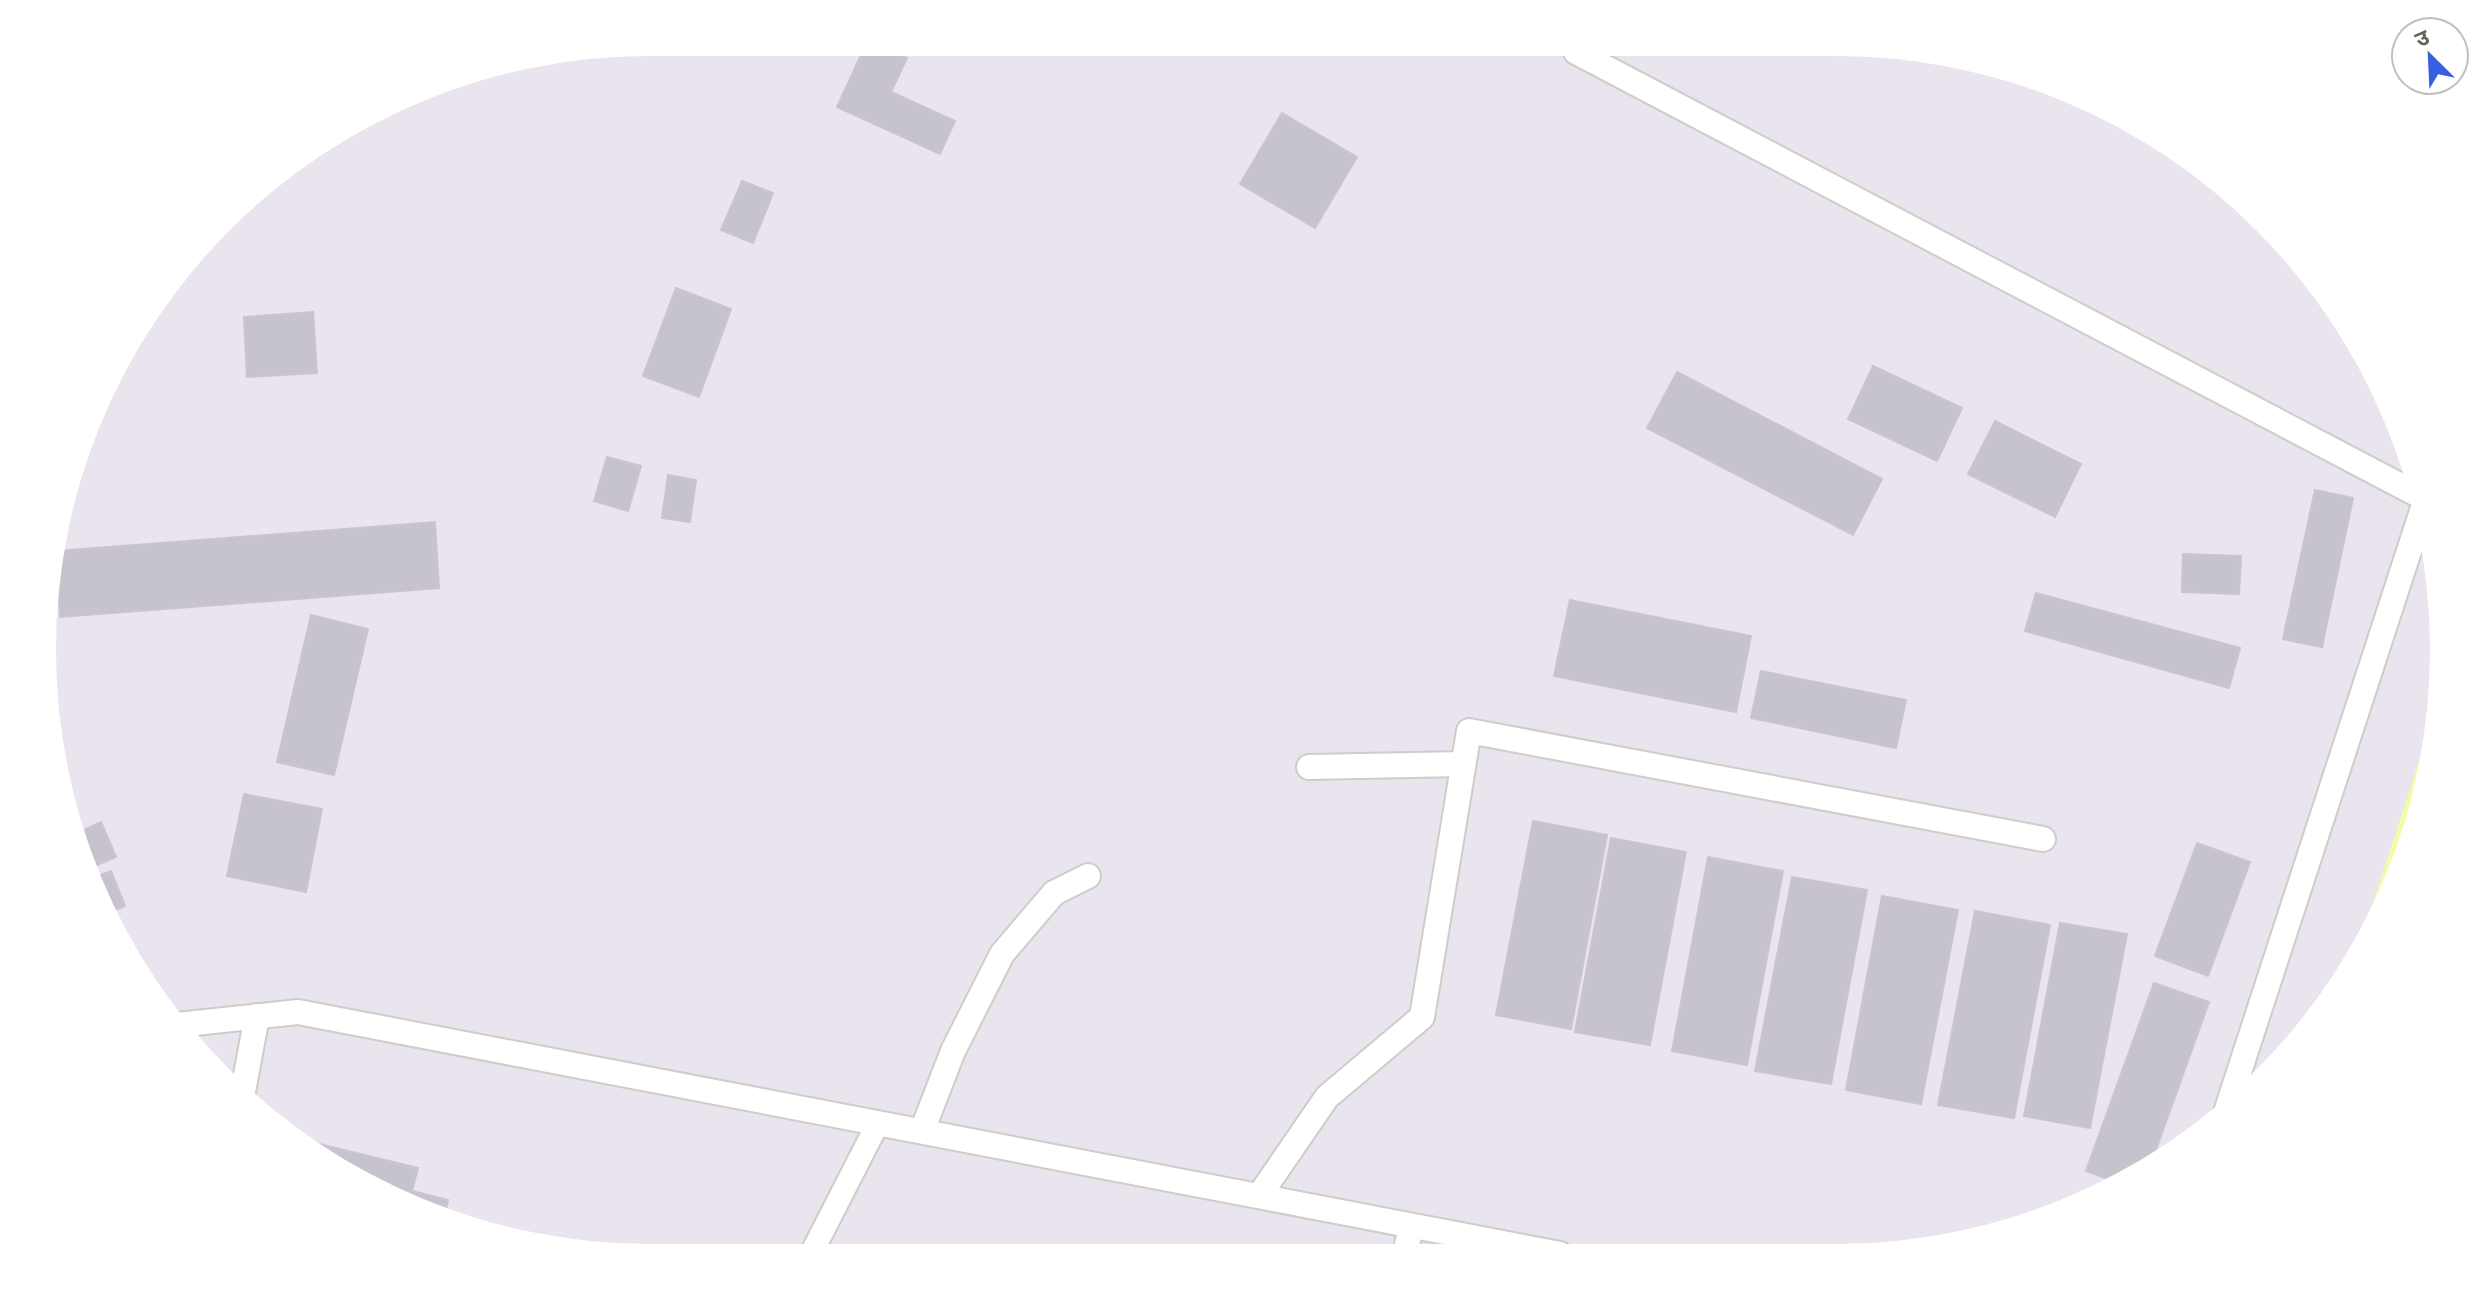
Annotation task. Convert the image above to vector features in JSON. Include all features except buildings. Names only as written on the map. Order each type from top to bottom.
[{"type":"street","points":[[1584,56],[2408,490]]},
{"type":"street","points":[[2232,1093],[2417,526]]},
{"type":"street","points":[[1259,1196],[1327,1097],[1422,1017],[1469,731],[2043,839]]},
{"type":"street","points":[[1309,767],[1463,764]]},
{"type":"street","points":[[922,1131],[953,1051],[1002,954],[1054,893],[1088,876]]},
{"type":"street","points":[[188,1024],[298,1012],[1507,1244]]},
{"type":"street","points":[[244,1084],[257,1016]]},
{"type":"street","points":[[1407,1244],[1411,1226]]},
{"type":"lane","points":[[816,1244],[878,1123]]},
{"type":"shaded area","points":[[2421,756],[2398,841],[2371,908]]}]
